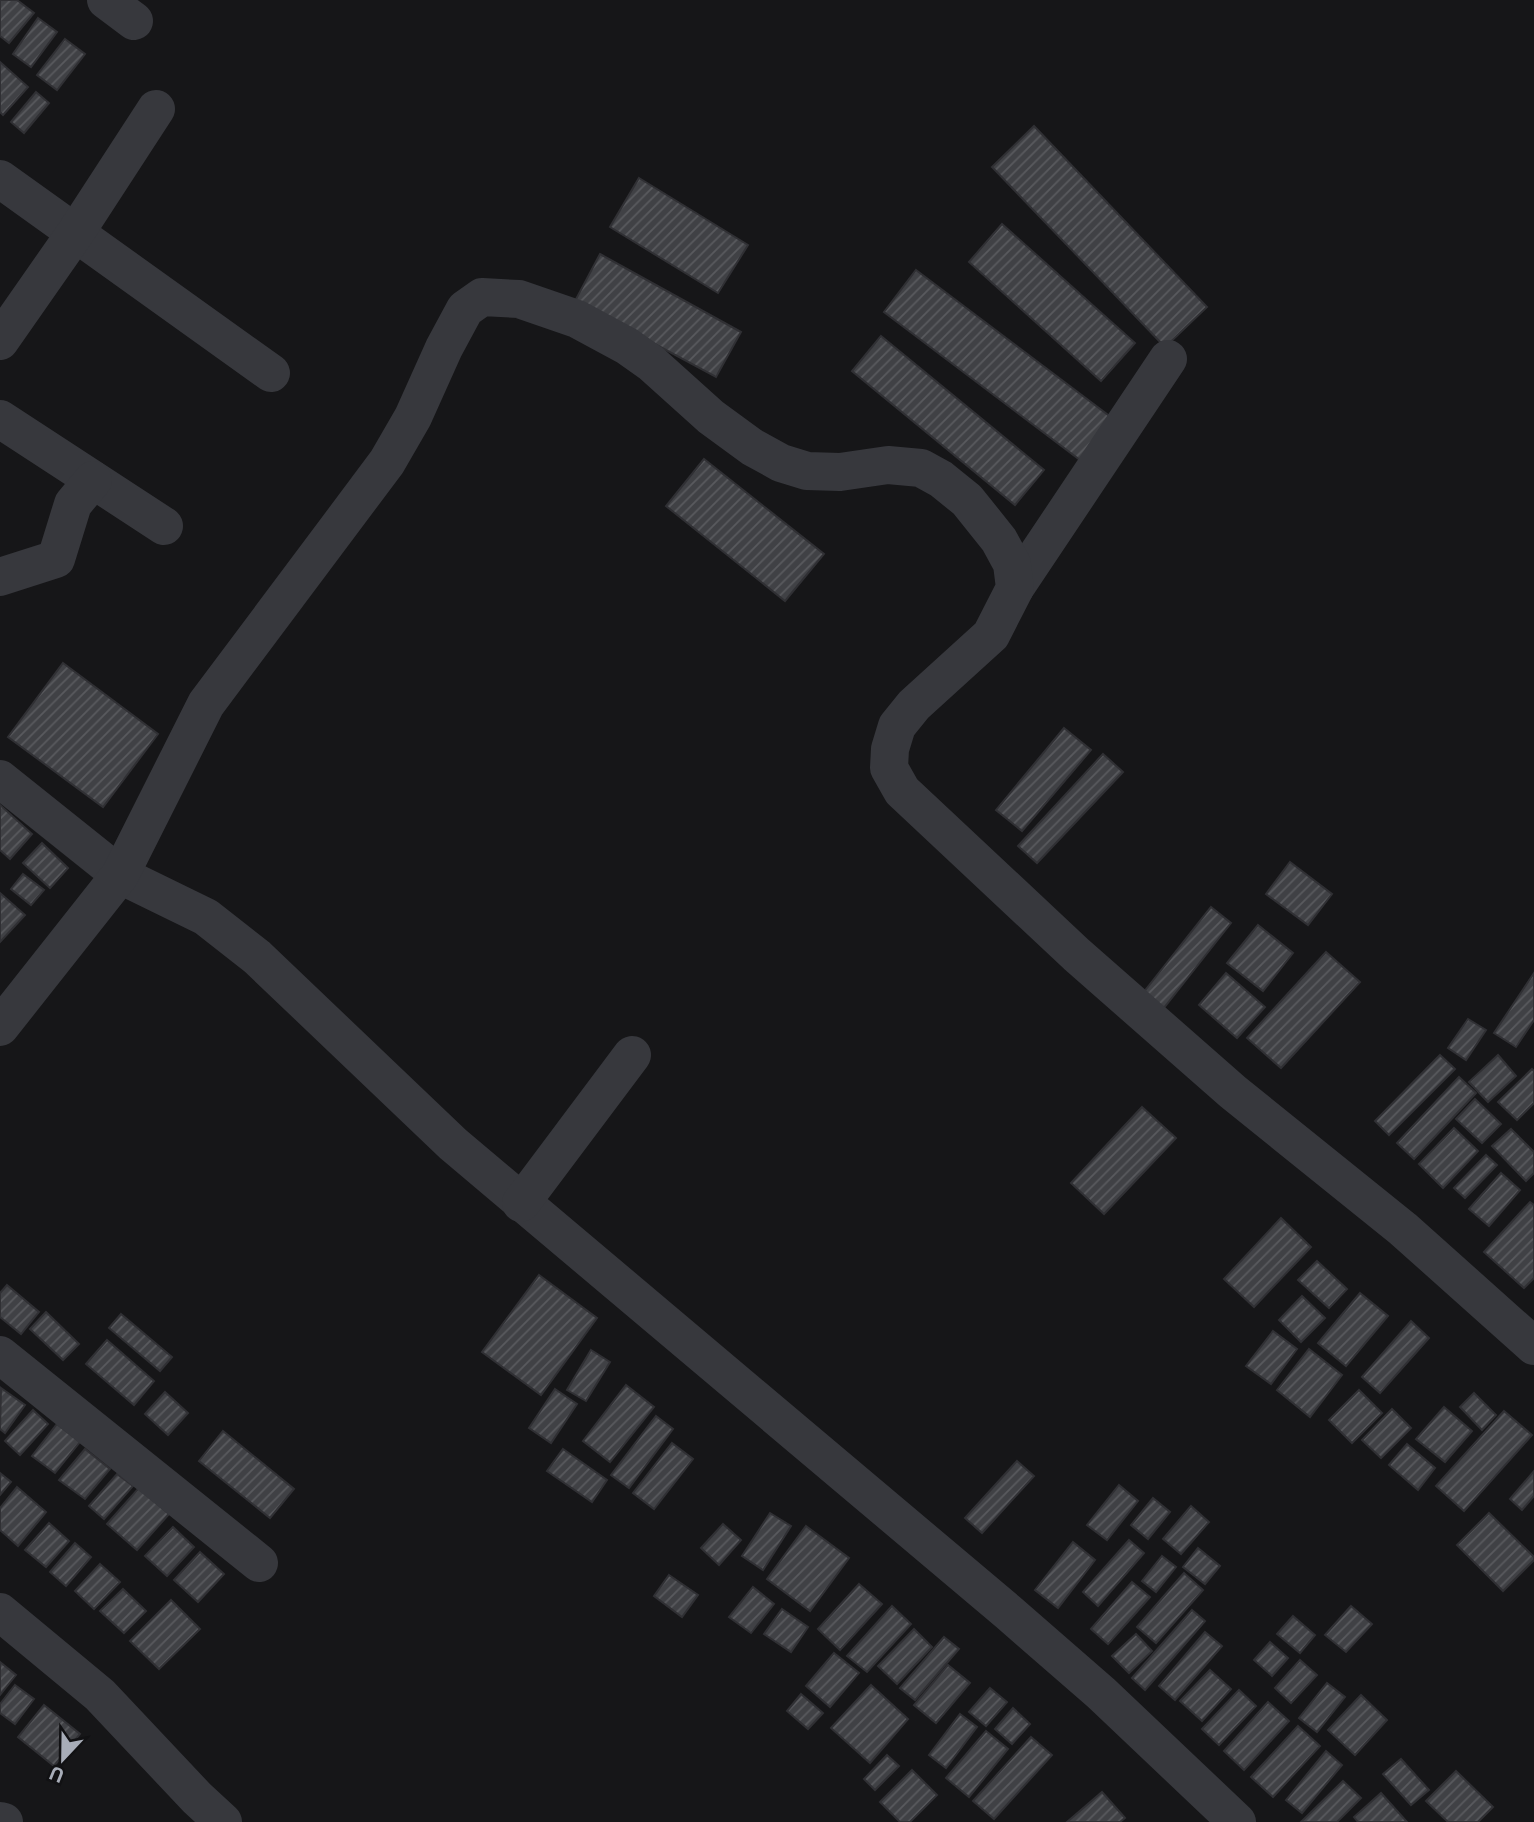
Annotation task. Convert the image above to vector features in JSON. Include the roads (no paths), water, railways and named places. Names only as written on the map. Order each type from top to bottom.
[{"type":"street","points":[[0,341],[76,232],[156,109]]},
{"type":"street","points":[[0,179],[271,373]]},
{"type":"street","points":[[0,1027],[120,875],[206,704],[387,462],[413,417],[465,309],[482,297],[519,299],[577,319],[627,346],[651,363],[711,417],[752,447],[781,463],[807,471],[840,472],[888,465],[921,468],[941,479],[967,500],[999,540],[1013,564],[1015,588]]},
{"type":"street","points":[[1168,359],[1015,588],[991,635],[914,705],[897,726],[890,749],[889,768],[902,791],[1077,955],[1202,1065],[1404,1229],[1534,1346]]},
{"type":"street","points":[[0,419],[164,526]]},
{"type":"street","points":[[0,577],[56,559],[73,504],[93,480]]},
{"type":"street","points":[[0,779],[120,875],[206,917],[257,957],[414,1108],[521,1203],[1008,1612],[1101,1693],[1237,1822]]},
{"type":"street","points":[[521,1203],[632,1055]]},
{"type":"street","points":[[0,1355],[259,1563]]},
{"type":"street","points":[[0,1612],[100,1695],[223,1822]]}]
